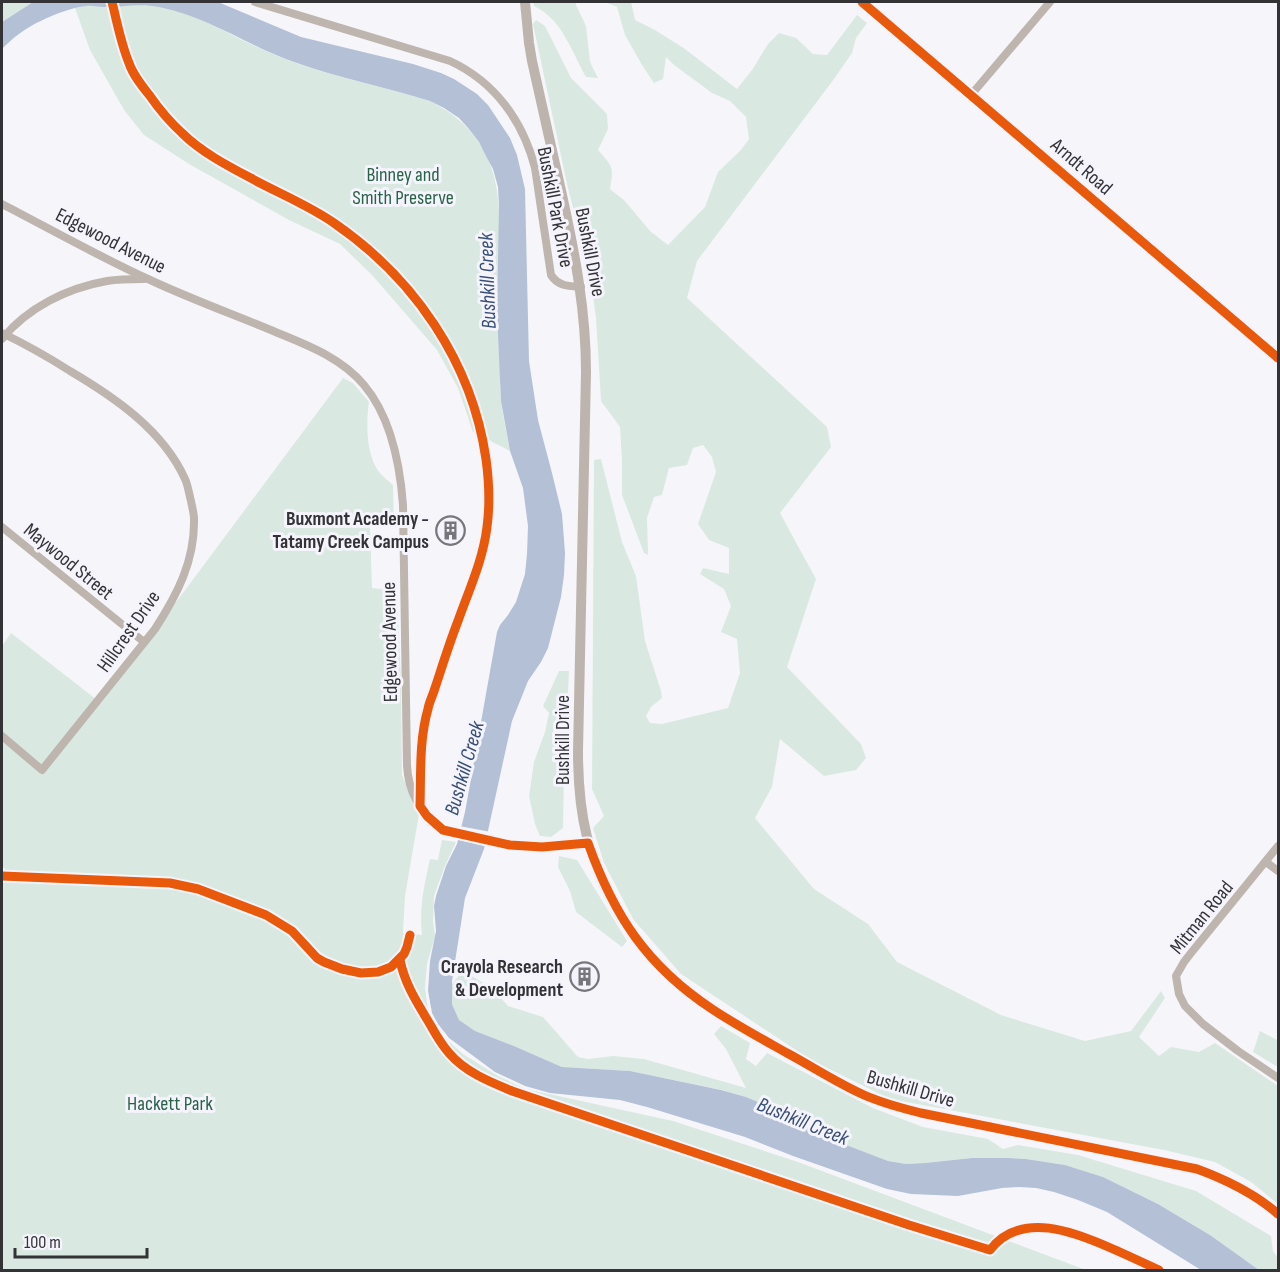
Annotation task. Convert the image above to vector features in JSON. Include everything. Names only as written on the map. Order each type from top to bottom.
[{"type":"main road","name":"Bushkill Drive","points":[[525,2],[532,61],[581,288],[586,337],[578,768],[580,802],[588,843],[600,877],[617,910],[637,940],[665,972],[713,1010],[851,1089],[876,1100],[921,1113],[1197,1169],[1249,1192],[1278,1214]]},
{"type":"street","name":"Bushkill Park Drive","points":[[255,2],[436,56],[460,66],[493,90],[513,115],[532,155],[551,275],[561,284],[581,288]]},
{"type":"street","name":"Arndt Road","points":[[862,2],[1278,358]]},
{"type":"street","points":[[971,95],[1050,2]]},
{"type":"street","name":"Edgewood Avenue","points":[[2,204],[148,279],[296,341],[333,358],[352,372],[378,405],[388,429],[401,478],[410,788],[427,816],[443,830],[510,845],[531,847],[588,843]]},
{"type":"street","points":[[3,336],[39,306],[70,292],[108,281],[148,279]]},
{"type":"street","name":"Hillcrest Drive","points":[[2,736],[42,770],[144,642],[168,608],[186,571],[193,542],[194,517],[186,480],[170,453],[150,430],[125,408],[89,382],[50,359],[3,336]]},
{"type":"street","name":"Maywood Street","points":[[2,527],[144,642]]},
{"type":"street","name":"Mitman Road","points":[[1278,846],[1184,962],[1176,976],[1179,994],[1185,1006],[1203,1024],[1278,1078]]},
{"type":"street","points":[[1266,862],[1278,871]]},
{"type":"green space","points":[[2,2],[33,2],[2,22]]},
{"type":"green space","points":[[533,2],[576,2],[586,26],[590,62],[598,78],[586,77],[559,28],[552,19],[534,6]]},
{"type":"green space","points":[[605,2],[631,2],[635,20],[685,49],[737,89],[768,44],[779,33],[796,38],[813,54],[827,55],[857,15],[867,23],[856,38],[852,53],[834,79],[697,261],[687,298],[827,427],[831,447],[780,513],[816,579],[787,667],[861,744],[866,758],[856,770],[824,776],[780,739],[772,787],[755,818],[814,889],[868,924],[897,962],[1001,1015],[1085,1041],[1131,1031],[1161,991],[1165,998],[1139,1037],[1159,1056],[1171,1047],[1199,1052],[1215,1043],[1278,1086],[1278,1204],[1251,1182],[1215,1162],[1164,1150],[890,1099],[811,1060],[681,974],[633,919],[604,863],[593,828],[604,816],[592,789],[594,460],[601,459],[622,542],[636,576],[645,641],[661,691],[662,698],[651,707],[646,716],[650,723],[662,724],[728,708],[740,673],[737,639],[721,632],[731,606],[724,589],[700,574],[703,568],[729,574],[729,548],[709,540],[698,524],[716,472],[712,457],[703,445],[693,448],[687,465],[669,468],[662,495],[654,497],[647,518],[648,555],[644,553],[622,495],[620,427],[601,401],[596,318],[590,275],[567,184],[533,24],[536,20],[545,26],[571,78],[607,114],[608,129],[598,150],[611,168],[610,189],[625,201],[650,231],[668,245],[705,207],[718,172],[749,139],[746,117],[730,101],[712,93],[666,57],[663,79],[654,83],[625,35],[617,7]]},
{"type":"green space","name":"Binney and Smith Preserve","points":[[88,5],[148,5],[180,11],[293,62],[430,101],[459,120],[479,143],[491,167],[498,194],[500,223],[497,322],[500,393],[510,451],[473,432],[458,388],[437,350],[372,275],[340,244],[289,220],[189,164],[144,135],[124,110],[90,50],[75,8]]},
{"type":"green space","name":"Hackett Park","points":[[343,378],[353,383],[369,402],[367,429],[369,448],[379,472],[393,485],[394,527],[370,527],[372,588],[397,591],[402,775],[419,814],[405,896],[403,933],[422,935],[422,906],[430,859],[438,860],[442,840],[456,842],[434,896],[435,936],[427,964],[425,988],[428,1010],[446,1039],[463,1054],[498,1076],[526,1089],[673,1121],[798,1162],[1086,1270],[2,1270],[2,873],[5,868],[2,867],[2,646],[11,633],[101,703]]},
{"type":"green space","points":[[559,671],[569,671],[563,828],[551,837],[540,836],[529,796],[534,762],[549,713],[543,706]]},
{"type":"green space","points":[[559,856],[577,860],[627,941],[622,947],[576,912],[570,891],[558,867]]},
{"type":"green space","points":[[461,973],[472,976],[493,989],[508,1006],[543,1017],[578,1057],[588,1059],[613,1056],[644,1059],[746,1088],[726,1049],[714,1034],[721,1026],[750,1043],[746,1059],[756,1066],[767,1053],[873,1108],[923,1127],[988,1139],[1003,1149],[1018,1145],[1078,1155],[1196,1191],[1271,1236],[1273,1251],[1278,1258],[1278,1270],[1259,1270],[1210,1235],[1158,1204],[1103,1177],[1065,1165],[1008,1158],[972,1158],[906,1164],[888,1161],[836,1141],[797,1117],[722,1090],[630,1071],[562,1067],[474,1031],[459,1020],[452,1004],[452,984]]},
{"type":"green space","points":[[1260,1031],[1278,1039],[1278,1067],[1253,1052]]},
{"type":"water","name":"Bushkill Creek","points":[[33,2],[218,2],[301,37],[413,64],[454,79],[477,94],[488,105],[510,138],[517,155],[525,189],[529,361],[538,420],[562,514],[564,575],[548,648],[528,681],[512,721],[484,849],[465,898],[452,981],[452,1004],[459,1020],[475,1031],[562,1067],[630,1071],[746,1097],[810,1123],[836,1141],[888,1161],[906,1164],[972,1158],[1008,1158],[1065,1165],[1103,1177],[1158,1204],[1210,1235],[1259,1270],[1201,1270],[1107,1212],[1054,1192],[1019,1187],[958,1196],[911,1194],[887,1189],[745,1137],[647,1107],[620,1100],[550,1093],[525,1086],[495,1072],[449,1038],[432,1013],[428,991],[430,961],[436,931],[434,906],[446,866],[457,844],[465,812],[497,632],[516,602],[525,574],[527,554],[528,526],[523,488],[510,451],[501,401],[497,315],[499,206],[498,187],[493,169],[479,142],[459,118],[430,101],[294,62],[177,11],[145,5],[78,7],[42,20],[2,49],[2,22]]},
{"type":"pier","points":[[459,826],[491,832],[488,847],[455,839]]},
{"type":"cycle path","points":[[112,2],[121,41],[135,76],[169,120],[190,141],[209,154],[334,223],[390,269],[435,325],[468,389],[479,423],[486,459],[489,493],[488,519],[479,563],[425,721],[421,757],[420,806],[427,816],[443,830],[510,845],[542,847],[588,843],[609,894],[622,916],[635,937],[669,975],[689,993],[730,1021],[864,1095],[921,1113],[1197,1169],[1240,1188],[1278,1214]]},
{"type":"cycle path","points":[[862,2],[1278,358]]},
{"type":"cycle path","points":[[2,876],[170,883],[198,889],[266,915],[292,931],[317,958],[342,969],[361,973],[378,972],[391,967],[404,954],[410,935]]},
{"type":"cycle path","points":[[400,960],[412,994],[449,1053],[470,1071],[512,1091],[909,1225],[990,1250],[1003,1238],[1017,1231],[1049,1228],[1082,1236],[1159,1270]]},
{"type":"place","name":"Buxmont Academy - Tatamy Creek Campus","points":[[450,530]]},
{"type":"place","name":"Crayola Research & Development","points":[[584,977]]}]
